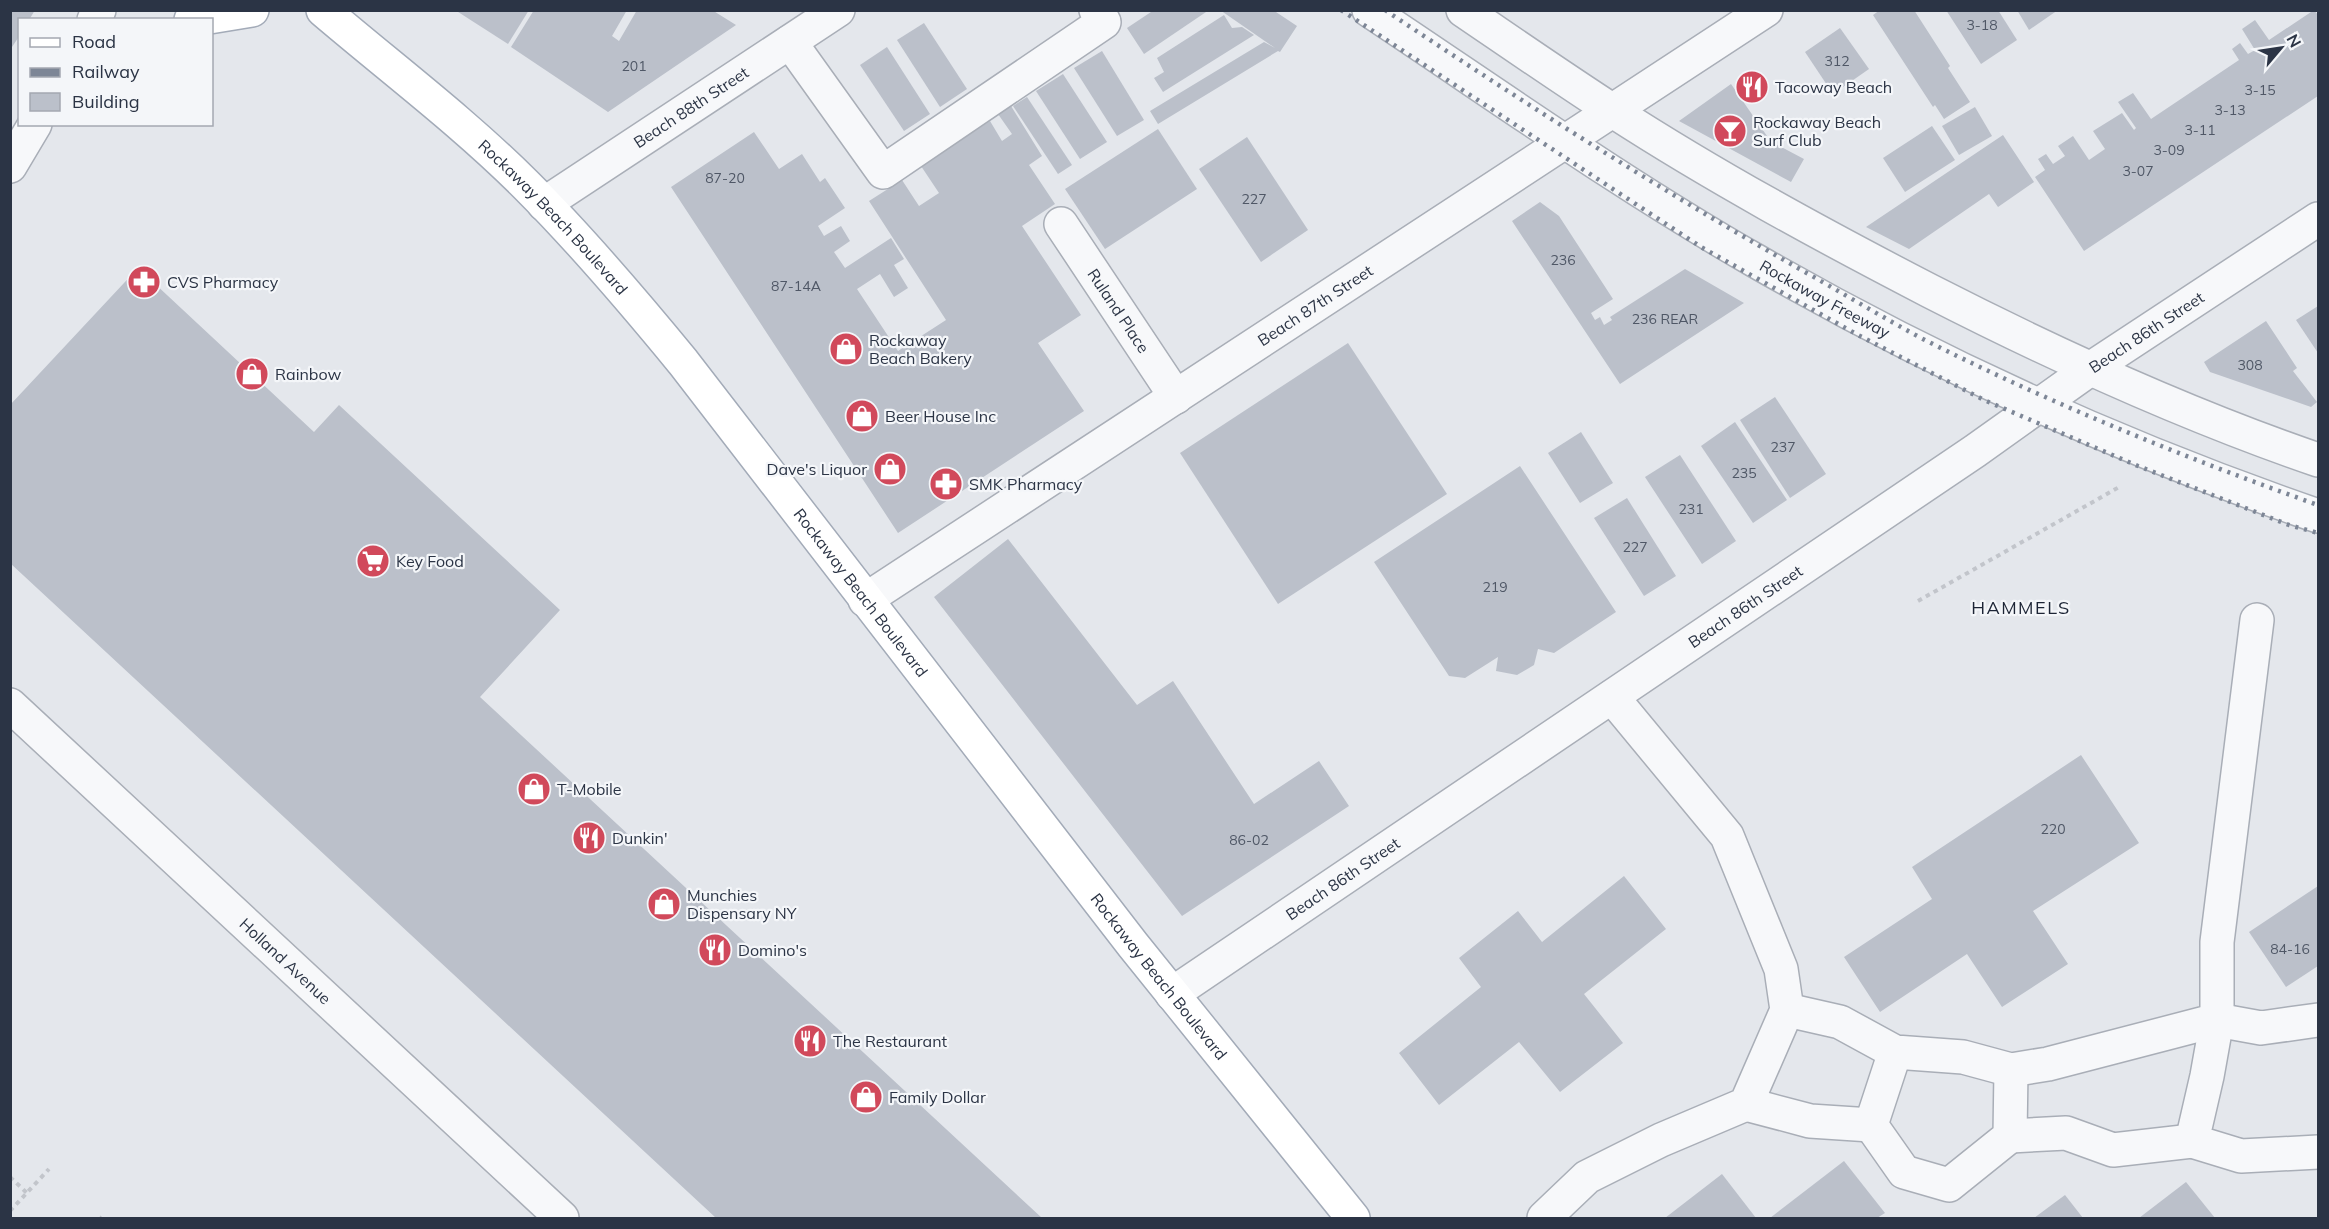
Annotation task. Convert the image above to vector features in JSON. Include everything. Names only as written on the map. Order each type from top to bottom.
[{"type":"main road","points":[[203,18],[252,10]]},
{"type":"main road","name":"Rockaway Beach Boulevard","points":[[322,10],[459,123],[544,204],[682,362],[1172,994],[1353,1218]]},
{"type":"street","name":"Beach 88th Street","points":[[544,204],[838,10]]},
{"type":"street","points":[[790,42],[883,172],[1104,22],[1096,10]]},
{"type":"street","name":"Rockaway Freeway","points":[[1369,10],[1565,142],[1690,222],[1757,262],[1902,340],[2039,406],[2168,460],[2319,516]]},
{"type":"street","points":[[1463,10],[1613,111],[1714,173],[1860,255],[2041,347],[2147,396],[2319,460]]},
{"type":"street","name":"Beach 87th Street","points":[[865,600],[1766,10]]},
{"type":"street","points":[[10,166],[34,126]]},
{"type":"street","name":"Beach 86th Street","points":[[1172,994],[1612,697],[2090,369],[2319,219]]},
{"type":"street","name":"Ruland Place","points":[[1061,224],[1176,397]]},
{"type":"street","points":[[2192,1141],[2217,1020],[2217,942],[2257,620]]},
{"type":"street","points":[[1612,697],[1727,836],[1781,969],[1786,1010],[1746,1104]]},
{"type":"street","name":"Holland Avenue","points":[[10,705],[562,1218]]},
{"type":"street","points":[[1786,1010],[1840,1022],[1895,1052],[1963,1057],[2011,1070],[2048,1064],[2217,1020],[2260,1028],[2319,1020]]},
{"type":"street","points":[[1871,1125],[1895,1052]]},
{"type":"street","points":[[2010,1136],[2011,1070]]},
{"type":"street","points":[[1544,1218],[1587,1177],[1661,1140],[1746,1104],[1810,1121],[1871,1125]]},
{"type":"street","points":[[1871,1125],[1904,1172],[1948,1185],[2010,1136],[2066,1133],[2113,1150],[2192,1141],[2241,1156],[2319,1152]]},
{"type":"path","points":[[1918,601],[2121,486]]},
{"type":"path","points":[[10,1211],[49,1169]]},
{"type":"path","points":[[10,1177],[27,1193]]},
{"type":"building","points":[[10,10],[35,10],[30,18],[18,18],[18,38],[10,50]]},
{"type":"building","points":[[455,10],[529,10],[508,44]]},
{"type":"building","points":[[534,10],[627,10],[612,36],[619,41],[637,10],[712,10],[736,25],[608,112],[511,47]]},
{"type":"building","points":[[1154,10],[1209,10],[1144,54],[1127,28]]},
{"type":"building","points":[[1220,10],[1273,10],[1297,26],[1280,52],[1278,51],[1158,124],[1150,111],[1264,42],[1275,48]]},
{"type":"building","points":[[1880,10],[1914,10],[1970,102],[1944,119],[1935,105],[1933,107],[1873,15]]},
{"type":"building","points":[[1946,10],[1998,10],[2017,40],[1981,64]]},
{"type":"building","points":[[2017,10],[2058,10],[2029,30]]},
{"type":"building","points":[[2314,10],[2318,15],[2318,96],[2084,251],[2035,177],[2045,170],[2038,159],[2046,154],[2053,164],[2065,156],[2058,146],[2073,136],[2089,160],[2105,149],[2093,131],[2122,113],[2134,130],[2136,128],[2118,102],[2133,93],[2151,119],[2239,60],[2232,49],[2240,43],[2248,54],[2255,50],[2242,29],[2255,20],[2269,40]]},
{"type":"building","points":[[1224,15],[1232,28],[1242,27],[1254,35],[1163,92],[1154,78],[1164,72],[1157,58]]},
{"type":"building","points":[[924,23],[967,89],[940,107],[897,40]]},
{"type":"building","points":[[1840,28],[1869,69],[1833,94],[1805,52]]},
{"type":"building","points":[[887,47],[930,114],[904,131],[860,65]]},
{"type":"building","points":[[1102,51],[1144,120],[1117,136],[1074,68]]},
{"type":"building","points":[[1063,74],[1107,142],[1080,159],[1036,91]]},
{"type":"building","name":"Rockaway Beach Surf Club","points":[[1731,84],[1767,136],[1766,139],[1804,159],[1791,182],[1679,121]]},
{"type":"building","points":[[1027,97],[1072,165],[1058,174],[1013,106]]},
{"type":"building","points":[[1011,106],[1042,156],[1029,165],[1055,204],[1022,226],[1081,315],[1038,343],[1084,411],[898,533],[671,187],[754,132],[779,169],[802,154],[820,182],[825,178],[845,208],[818,226],[824,236],[841,226],[850,241],[834,252],[845,268],[891,238],[904,259],[894,265],[908,288],[894,297],[880,274],[857,289],[898,351],[946,320],[869,201],[902,180],[919,206],[939,193],[921,166],[990,121],[1002,141],[1012,134],[998,114]]},
{"type":"building","points":[[1975,107],[1992,136],[1959,155],[1942,126]]},
{"type":"building","points":[[1932,126],[1955,160],[1905,192],[1883,158]]},
{"type":"building","points":[[1158,129],[1197,189],[1105,249],[1065,189]]},
{"type":"building","points":[[2003,135],[2034,182],[1998,207],[1989,194],[1909,249],[1866,227]]},
{"type":"building","points":[[1247,137],[1308,230],[1261,262],[1199,169]]},
{"type":"building","points":[[1540,202],[1559,216],[1613,299],[1591,313],[1595,320],[1600,317],[1604,325],[1612,320],[1610,317],[1685,269],[1744,303],[1620,384],[1512,221]]},
{"type":"building","points":[[138,268],[314,432],[339,405],[560,610],[480,697],[1042,1218],[716,1218],[10,563],[10,405]]},
{"type":"building","points":[[2318,306],[2318,353],[2296,320]]},
{"type":"building","points":[[2266,321],[2297,368],[2293,371],[2317,402],[2311,407],[2210,372],[2204,362]]},
{"type":"building","points":[[1348,343],[1447,494],[1278,604],[1180,453]]},
{"type":"building","points":[[1775,397],[1826,474],[1790,498],[1740,420]]},
{"type":"building","points":[[1735,422],[1787,500],[1753,523],[1701,446]]},
{"type":"building","points":[[1581,432],[1613,483],[1580,503],[1548,453]]},
{"type":"building","points":[[1680,455],[1736,541],[1702,564],[1645,477]]},
{"type":"building","points":[[1520,466],[1616,612],[1554,653],[1538,649],[1534,665],[1517,675],[1496,671],[1498,657],[1465,678],[1449,676],[1374,562]]},
{"type":"building","points":[[1627,498],[1676,576],[1644,596],[1594,518]]},
{"type":"building","points":[[1008,539],[1137,705],[1173,681],[1254,804],[1319,761],[1349,806],[1182,916],[934,597]]},
{"type":"building","points":[[2081,755],[2139,843],[2033,911],[2068,964],[2002,1007],[1967,954],[1880,1012],[1844,957],[1932,899],[1912,867]]},
{"type":"building","points":[[1624,876],[1666,929],[1584,994],[1623,1043],[1560,1092],[1519,1042],[1439,1105],[1399,1053],[1481,987],[1459,958],[1518,911],[1542,942]]},
{"type":"building","points":[[2318,886],[2318,966],[2286,987],[2249,932]]},
{"type":"building","points":[[1844,1161],[1885,1213],[1877,1218],[1770,1218]]},
{"type":"building","points":[[1722,1174],[1756,1218],[1665,1218]]},
{"type":"building","points":[[2186,1182],[2215,1218],[2139,1218]]},
{"type":"building","points":[[2065,1195],[2083,1218],[2034,1218]]},
{"type":"railway","points":[[1341,10],[1701,247],[1858,335],[1984,400],[2138,466],[2289,525],[2318,533]]},
{"type":"railway","points":[[1385,10],[1645,178],[1921,338],[2067,407],[2217,468],[2318,505]]},
{"type":"place","name":"Tacoway Beach","points":[[1752,87]]},
{"type":"place","name":"Rockaway Beach Surf Club","points":[[1730,131]]},
{"type":"place","name":"CVS Pharmacy","points":[[144,282]]},
{"type":"place","name":"Rockaway Beach Bakery","points":[[846,349]]},
{"type":"place","name":"Rainbow","points":[[252,374]]},
{"type":"place","name":"Beer House Inc","points":[[862,416]]},
{"type":"place","name":"Dave's Liquor","points":[[890,469]]},
{"type":"place","name":"SMK Pharmacy","points":[[946,484]]},
{"type":"place","name":"Key Food","points":[[373,561]]},
{"type":"place","name":"T-Mobile","points":[[534,789]]},
{"type":"place","name":"Dunkin'","points":[[589,838]]},
{"type":"place","name":"Munchies Dispensary NY","points":[[664,904]]},
{"type":"place","name":"Domino's","points":[[715,950]]},
{"type":"place","name":"The Restaurant","points":[[810,1041]]},
{"type":"place","name":"Family Dollar","points":[[866,1097]]},
{"type":"district","name":"HAMMELS","points":[[2021,607]]}]
